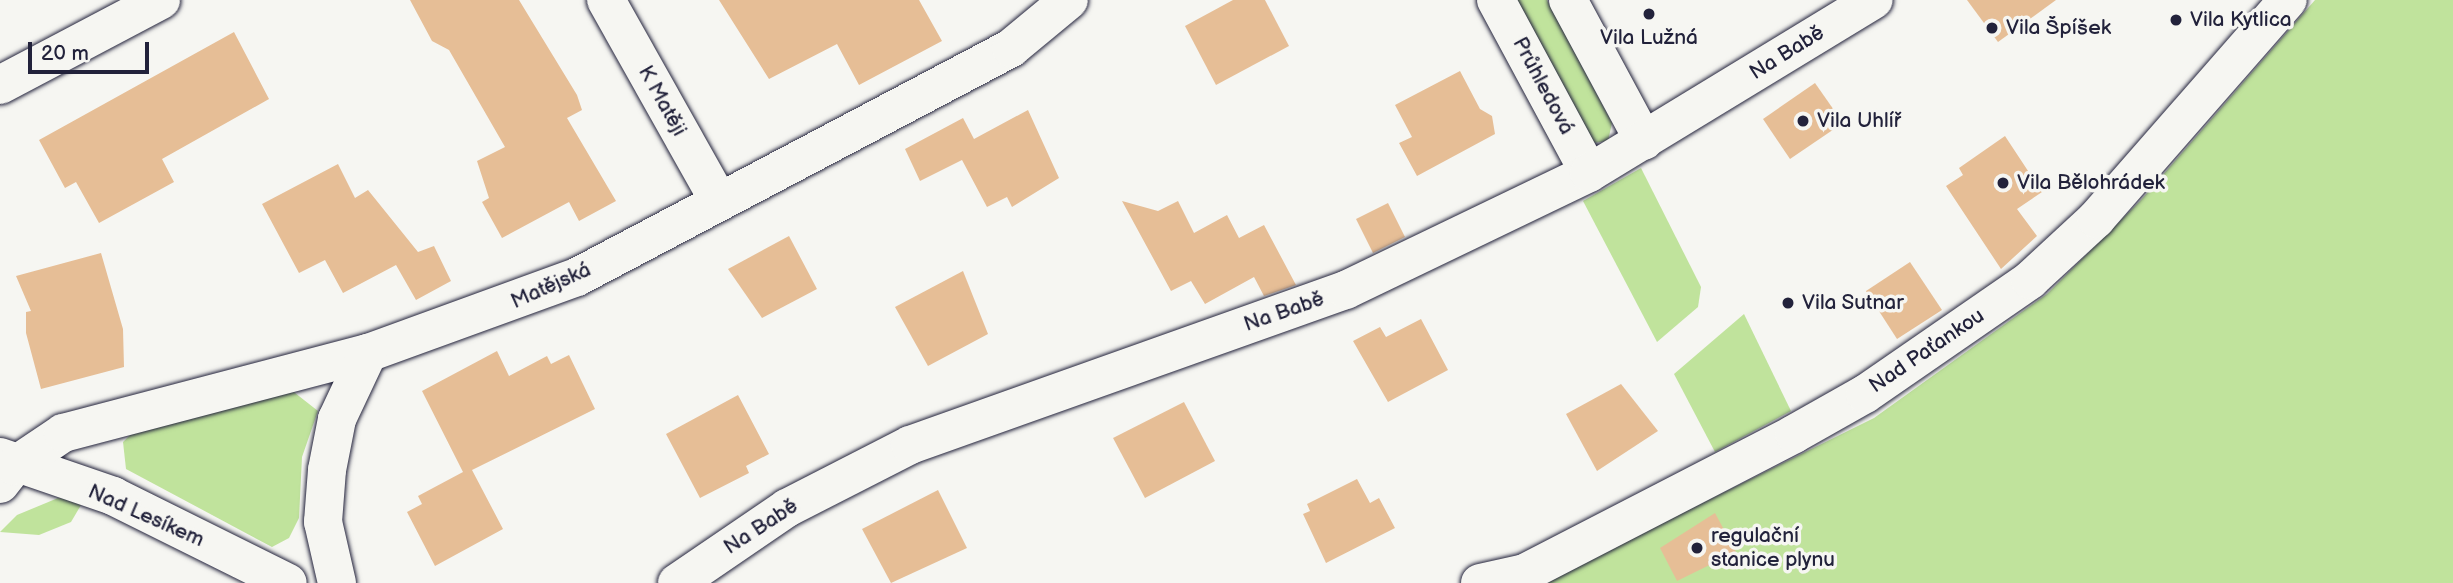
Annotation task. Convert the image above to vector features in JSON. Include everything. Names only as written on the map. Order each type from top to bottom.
[{"type":"street","points":[[0,85],[161,0]]},
{"type":"street","name":"K Matěji","points":[[606,0],[719,201]]},
{"type":"street","name":"Matějská","points":[[5,469],[63,433],[121,414],[368,354],[577,277],[1011,48],[1069,0]]},
{"type":"street","name":"Průhledová","points":[[1496,0],[1590,173]]},
{"type":"street","points":[[1568,0],[1644,141]]},
{"type":"street","name":"Na Babě","points":[[677,583],[787,508],[910,445],[1346,290],[1590,173],[1873,0]]},
{"type":"street","name":"Nad Paťankou","points":[[1480,583],[1525,573],[1794,434],[1865,394],[2031,280],[2096,219],[2288,0]]},
{"type":"street","points":[[337,583],[323,522],[327,470],[337,419],[368,354]]},
{"type":"street","name":"Nad Lesíkem","points":[[5,469],[113,496],[288,583]]},
{"type":"green space","points":[[1514,0],[1547,0],[1612,123],[1608,141],[1593,143]]},
{"type":"green space","points":[[2315,0],[2453,0],[2453,583],[1541,583],[1874,418],[2047,294],[2141,200]]},
{"type":"green space","points":[[1641,168],[1701,287],[1698,307],[1657,342],[1583,201]]},
{"type":"green space","points":[[1744,314],[1791,411],[1715,452],[1674,374]]},
{"type":"green space","points":[[290,389],[318,411],[302,457],[299,518],[289,538],[272,547],[126,469],[123,442],[134,431]]},
{"type":"green space","points":[[58,498],[84,500],[71,522],[39,535],[0,532],[17,515]]},
{"type":"building","points":[[410,0],[519,0],[577,95],[582,110],[567,118],[616,201],[579,221],[569,202],[502,238],[482,202],[489,198],[477,161],[505,147],[449,50],[432,41]]},
{"type":"building","points":[[719,0],[919,0],[942,41],[859,85],[837,44],[769,79]]},
{"type":"building","points":[[1233,0],[1265,0],[1289,46],[1216,85],[1185,26]]},
{"type":"building","name":"Vila Špíšek","points":[[1967,0],[2056,0],[1998,42]]},
{"type":"building","points":[[234,32],[269,99],[162,159],[174,182],[99,223],[76,182],[65,188],[39,140]]},
{"type":"building","points":[[1460,71],[1480,109],[1492,116],[1495,134],[1417,176],[1399,143],[1412,137],[1395,105]]},
{"type":"building","name":"Vila Uhlíř","points":[[1815,83],[1843,123],[1790,159],[1763,119]]},
{"type":"building","points":[[1028,110],[1059,178],[1012,207],[1007,197],[987,207],[962,160],[920,181],[905,149],[963,118],[974,139]]},
{"type":"building","name":"Vila Bělohrádek","points":[[2005,136],[2042,192],[2017,209],[2037,236],[2001,269],[1946,186],[1963,175],[1959,168]]},
{"type":"building","points":[[338,164],[355,198],[368,190],[418,252],[434,246],[451,281],[416,300],[396,265],[343,293],[325,260],[299,273],[262,204]]},
{"type":"building","points":[[1122,201],[1158,211],[1178,201],[1194,233],[1227,215],[1239,238],[1264,225],[1296,285],[1264,296],[1254,277],[1205,304],[1191,281],[1171,291]]},
{"type":"building","points":[[1388,203],[1405,237],[1373,253],[1356,219]]},
{"type":"building","points":[[789,236],[817,289],[762,318],[728,269]]},
{"type":"building","points":[[101,253],[123,329],[124,367],[41,389],[26,333],[26,312],[31,311],[16,276]]},
{"type":"building","points":[[1910,262],[1942,310],[1897,339],[1866,291]]},
{"type":"building","points":[[963,271],[988,334],[928,366],[895,307]]},
{"type":"building","points":[[1421,319],[1448,370],[1388,402],[1353,341],[1380,327],[1386,337]]},
{"type":"building","points":[[497,351],[509,376],[547,356],[551,364],[569,355],[595,409],[472,470],[503,529],[435,566],[407,512],[422,504],[418,496],[463,472],[422,391]]},
{"type":"building","points":[[1621,384],[1658,431],[1597,471],[1566,414]]},
{"type":"building","points":[[738,395],[769,454],[746,466],[749,473],[700,498],[666,434]]},
{"type":"building","points":[[1184,402],[1215,461],[1145,498],[1113,438]]},
{"type":"building","points":[[1357,479],[1370,503],[1379,498],[1395,528],[1326,563],[1303,514],[1310,511],[1307,504]]},
{"type":"building","points":[[938,490],[967,548],[891,583],[862,529]]},
{"type":"building","name":"regulační stanice plynu","points":[[1715,513],[1736,552],[1677,581],[1660,548]]},
{"type":"place","name":"Vila Lužná","points":[[1649,14]]},
{"type":"place","name":"Vila Kytlica","points":[[2176,20]]},
{"type":"place","name":"Vila Špíšek","points":[[1992,28]]},
{"type":"place","name":"Vila Uhlíř","points":[[1803,121]]},
{"type":"place","name":"Vila Bělohrádek","points":[[2003,183]]},
{"type":"place","name":"Vila Sutnar","points":[[1788,303]]},
{"type":"place","name":"regulační stanice plynu","points":[[1697,548]]}]
